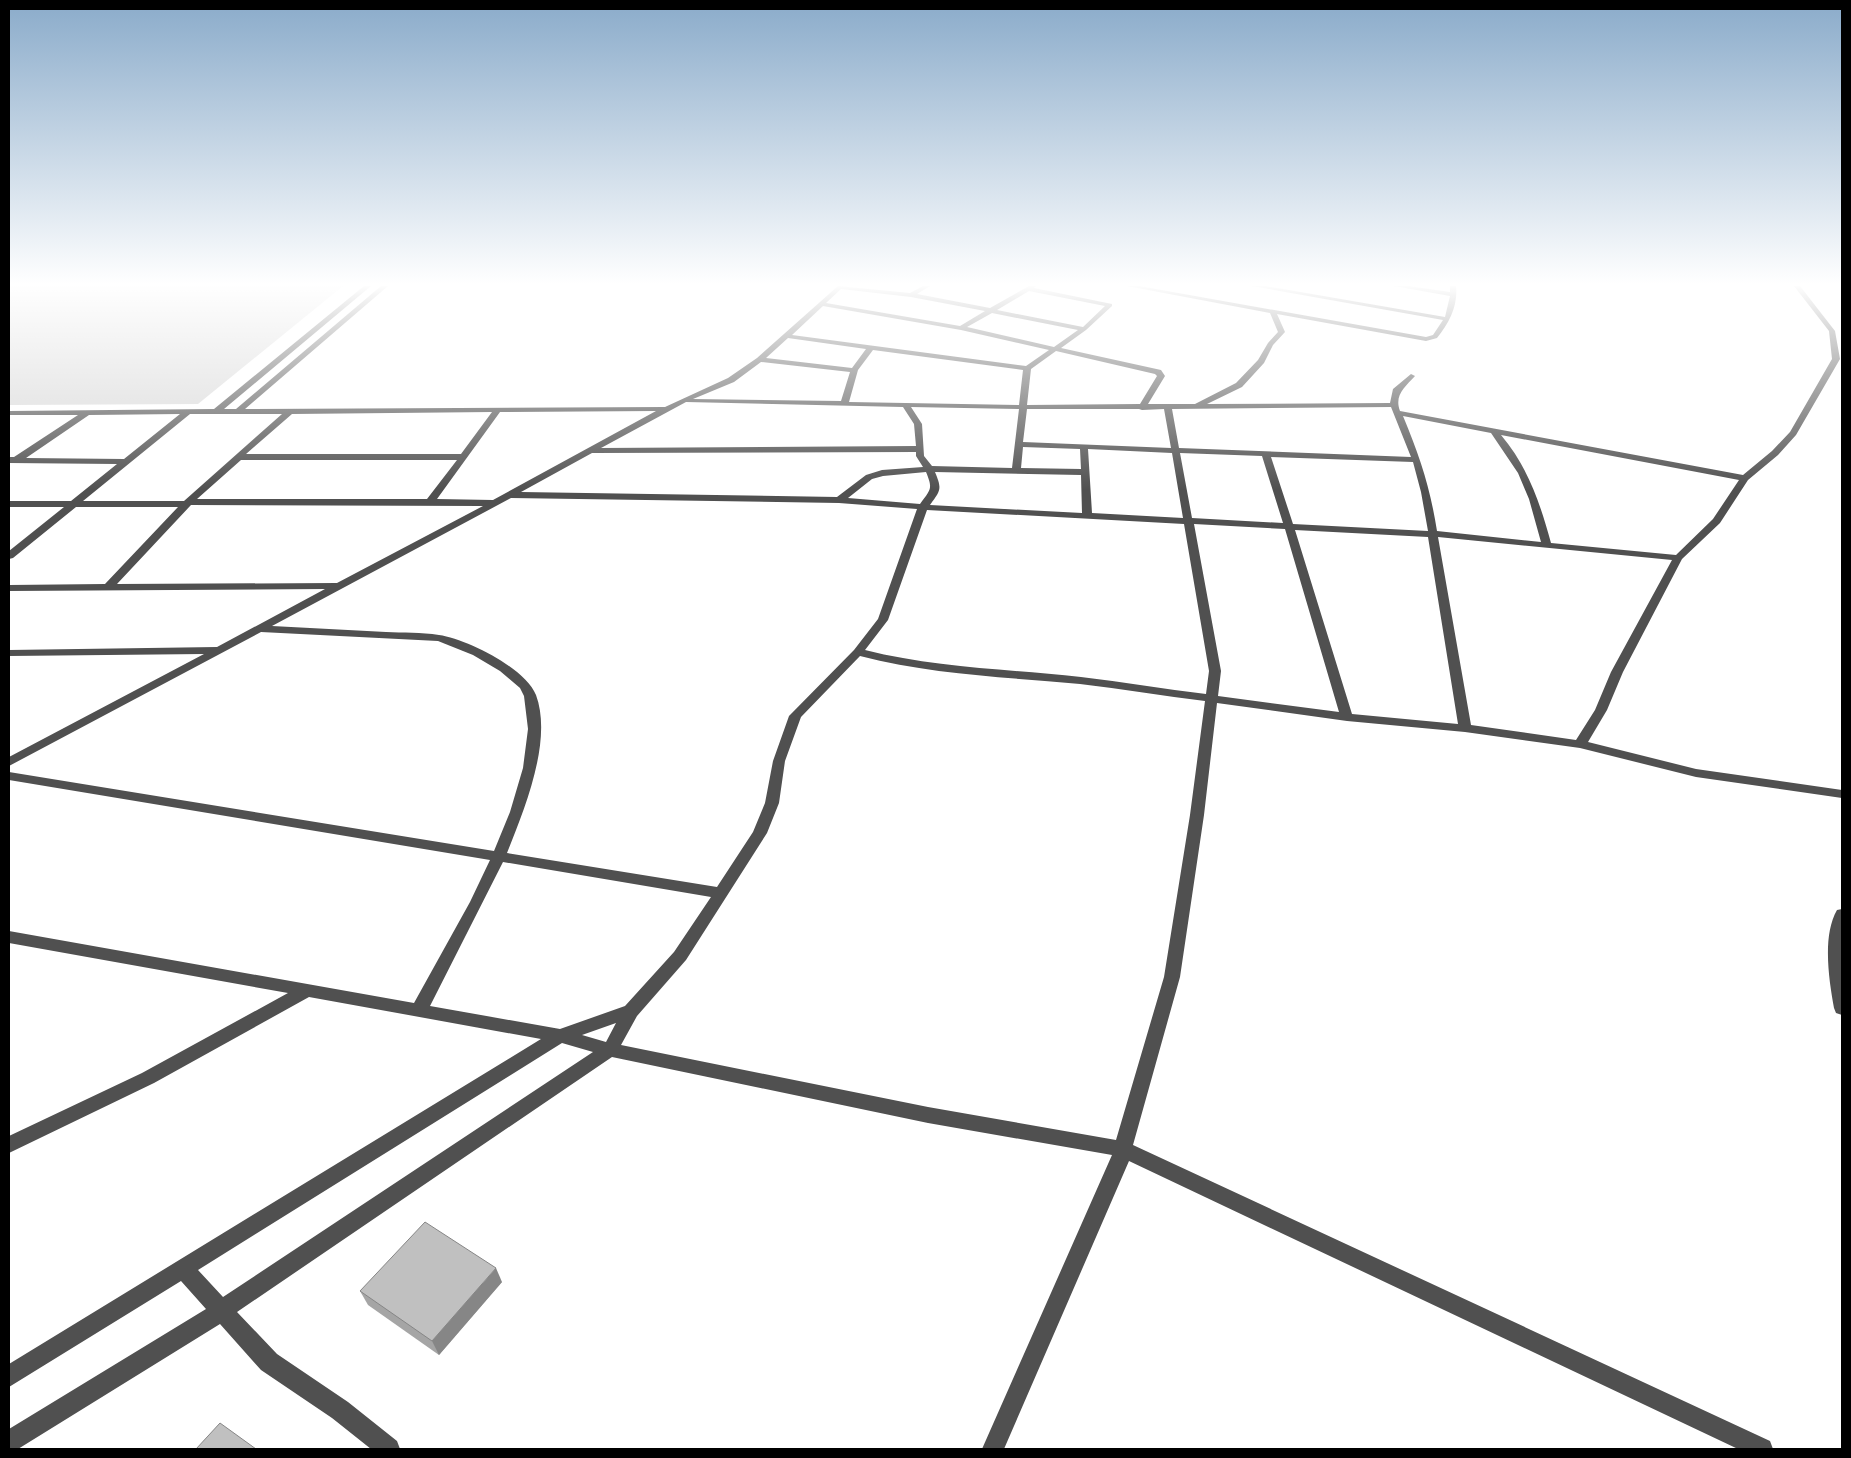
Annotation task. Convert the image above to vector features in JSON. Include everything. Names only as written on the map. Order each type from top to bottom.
[{"type":"street","points":[[218,410],[286,354]]},
{"type":"street","points":[[239,410],[305,354]]},
{"type":"street","points":[[9,762],[495,503],[680,401],[709,391],[731,380],[766,354]]},
{"type":"street","points":[[844,404],[854,370],[866,354]]},
{"type":"street","points":[[929,354],[1027,368],[1048,354]]},
{"type":"street","points":[[1073,354],[1158,372],[1160,376],[1142,408]]},
{"type":"street","points":[[1191,408],[1230,391],[1239,385],[1261,361],[1265,354]]},
{"type":"street","points":[[1580,744],[1601,710],[1617,672],[1678,558],[1718,520],[1745,478],[1775,453],[1793,433],[1836,360],[1835,354]]},
{"type":"street","points":[[760,360],[854,370]]},
{"type":"street","points":[[1016,471],[1027,368]]},
{"type":"street","points":[[1411,376],[1396,392],[1397,409],[1418,460],[1434,534],[1465,728]]},
{"type":"street","points":[[680,401],[1022,407],[1397,409],[1495,433],[1745,478]]},
{"type":"street","points":[[9,1442],[222,1312],[610,1050],[631,1011],[680,956],[760,833],[772,803],[779,761],[795,716],[858,652],[883,620],[922,506],[935,491],[936,486],[929,469],[920,456],[918,424],[905,404]]},
{"type":"street","points":[[993,1449],[1123,1149],[1172,977],[1197,815],[1215,671],[1168,408]]},
{"type":"street","points":[[9,413],[218,410],[667,409]]},
{"type":"street","points":[[108,587],[187,503],[291,410]]},
{"type":"street","points":[[430,502],[498,410]]},
{"type":"street","points":[[9,556],[188,411]]},
{"type":"street","points":[[11,462],[88,412]]},
{"type":"street","points":[[1495,433],[1520,464],[1530,486],[1547,545]]},
{"type":"street","points":[[1019,444],[1418,460]]},
{"type":"street","points":[[1084,447],[1087,515]]},
{"type":"street","points":[[590,451],[919,449]]},
{"type":"street","points":[[1266,454],[1287,525],[1314,604],[1347,717]]},
{"type":"street","points":[[239,456],[462,457]]},
{"type":"street","points":[[11,462],[126,462]]},
{"type":"street","points":[[839,500],[873,475],[929,469],[1084,472]]},
{"type":"street","points":[[508,496],[839,500],[1434,534],[1678,558]]},
{"type":"street","points":[[9,504],[495,503]]},
{"type":"street","points":[[9,588],[339,586]]},
{"type":"street","points":[[260,628],[439,638],[456,643],[486,657],[514,676],[530,695],[535,730],[531,766],[500,857],[418,1012]]},
{"type":"street","points":[[9,652],[220,650]]},
{"type":"street","points":[[858,652],[901,663],[943,669],[1081,681],[1212,700],[1347,717],[1465,728],[1580,744],[1696,773],[1842,794]]},
{"type":"street","points":[[9,776],[721,893]]},
{"type":"street","points":[[1842,914],[1835,942],[1835,970],[1842,1008]]},
{"type":"street","points":[[9,937],[560,1036],[610,1050],[928,1115],[1123,1149],[1762,1449]]},
{"type":"street","points":[[9,1145],[148,1078],[307,991]]},
{"type":"street","points":[[9,1376],[560,1036],[631,1011]]},
{"type":"street","points":[[183,1269],[268,1362],[340,1410],[389,1449]]},
{"type":"shaded area","points":[[9,354],[259,354],[198,404],[9,405]]},
{"type":"building","points":[[425,1222],[496,1268],[432,1341],[360,1291]]},
{"type":"building","points":[[220,1423],[256,1449],[196,1449]]}]
